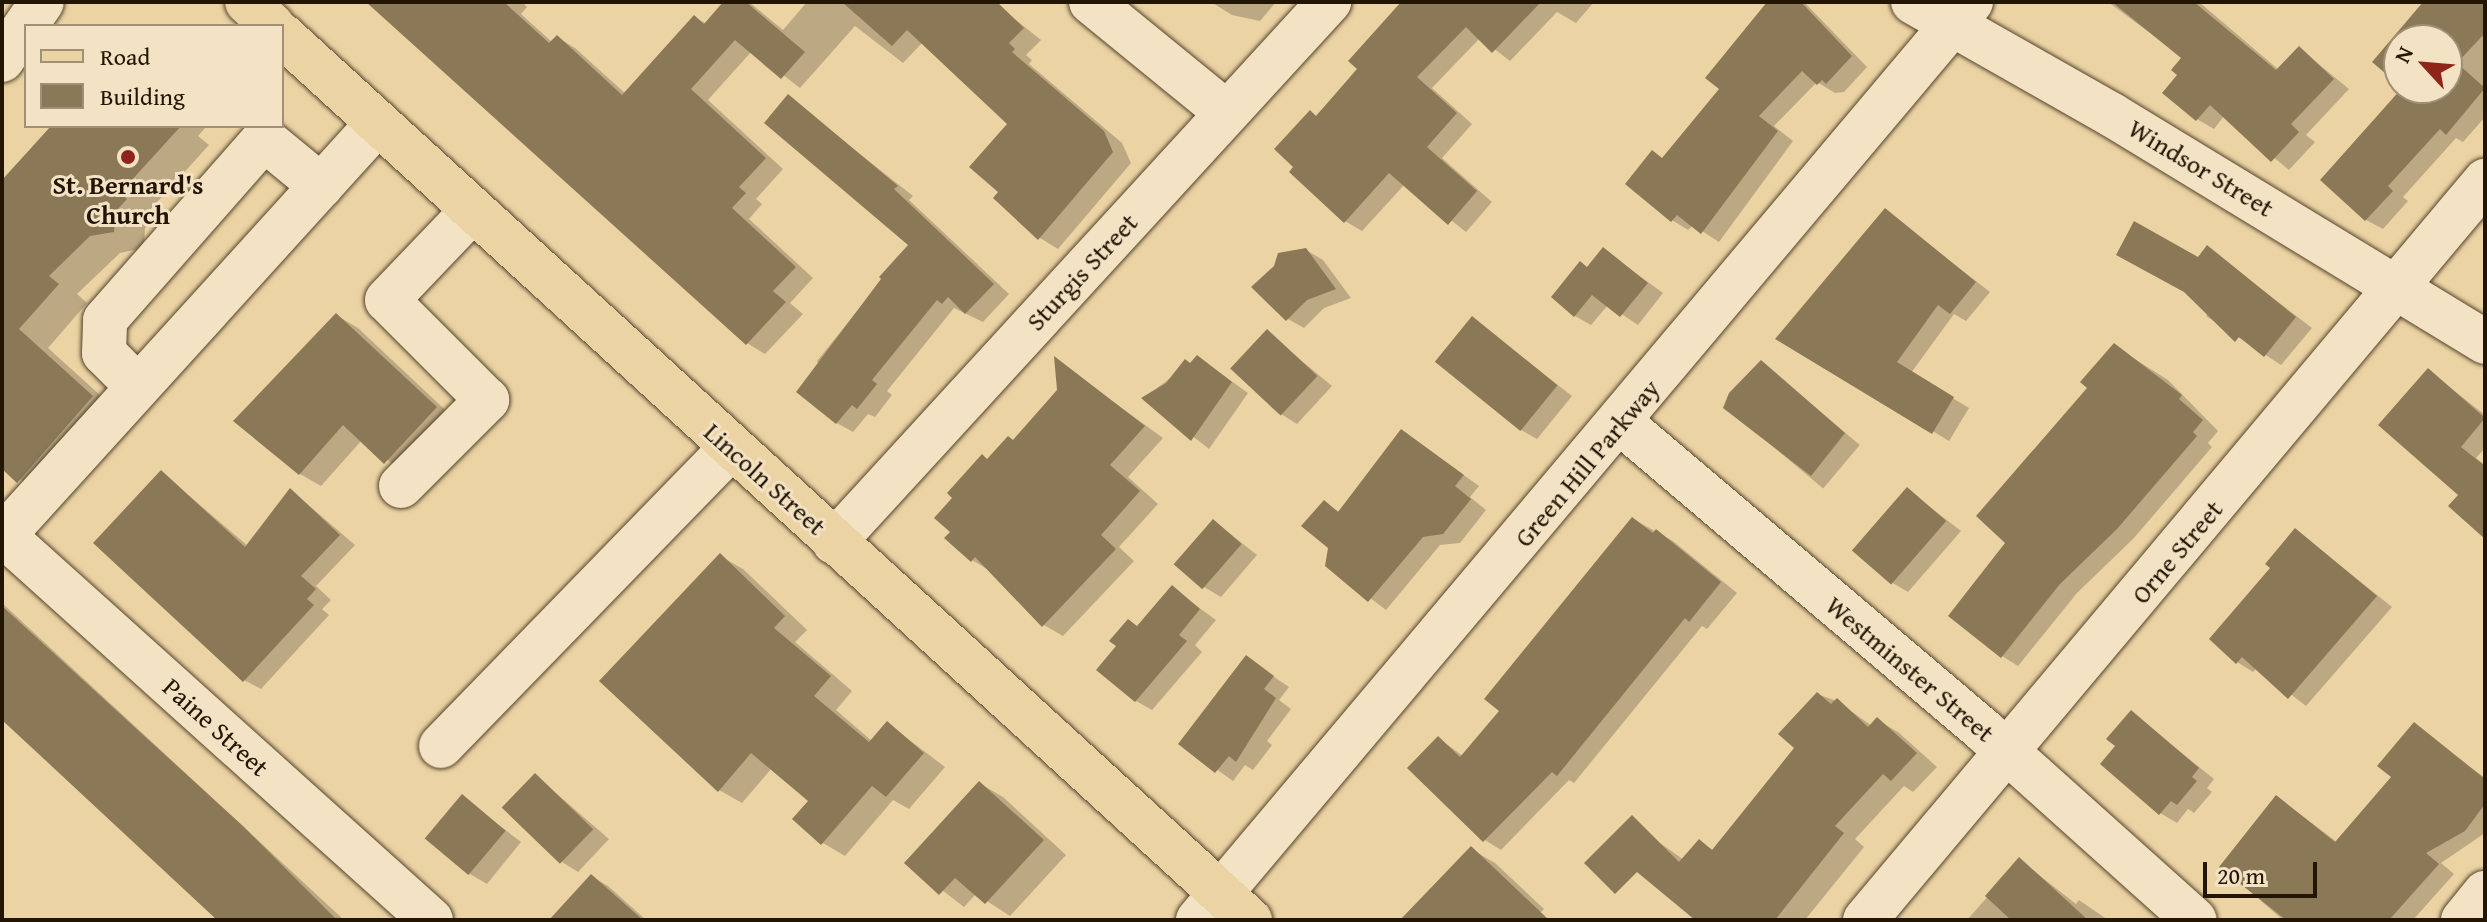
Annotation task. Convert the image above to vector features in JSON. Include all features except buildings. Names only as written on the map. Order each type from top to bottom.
[{"type":"main road","points":[[247,2],[271,24]]},
{"type":"main road","name":"Lincoln Street","points":[[284,37],[834,542],[1224,911]]},
{"type":"street","points":[[27,24],[42,2]]},
{"type":"street","points":[[1091,2],[1226,112]]},
{"type":"street","name":"Sturgis Street","points":[[834,542],[1329,2]]},
{"type":"street","name":"Windsor Street","points":[[1944,9],[2398,285],[2485,342]]},
{"type":"street","name":"Green Hill Parkway","points":[[1224,911],[1621,423],[1944,9]]},
{"type":"street","points":[[2,60],[24,28]]},
{"type":"street","points":[[3,535],[136,385],[378,123]]},
{"type":"street","points":[[136,385],[104,353],[105,320],[264,139],[321,186]]},
{"type":"street","name":"Orne Street","points":[[1865,920],[2009,753],[2485,181]]},
{"type":"street","points":[[401,486],[487,400],[387,300],[472,211]]},
{"type":"street","name":"Westminster Street","points":[[1621,423],[2009,753],[2195,920]]},
{"type":"street","points":[[441,746],[731,448]]},
{"type":"street","name":"Paine Street","points":[[3,535],[431,920]]},
{"type":"street","points":[[2463,920],[2485,893]]},
{"type":"place","name":"St. Bernard's Church","points":[[128,157]]}]
